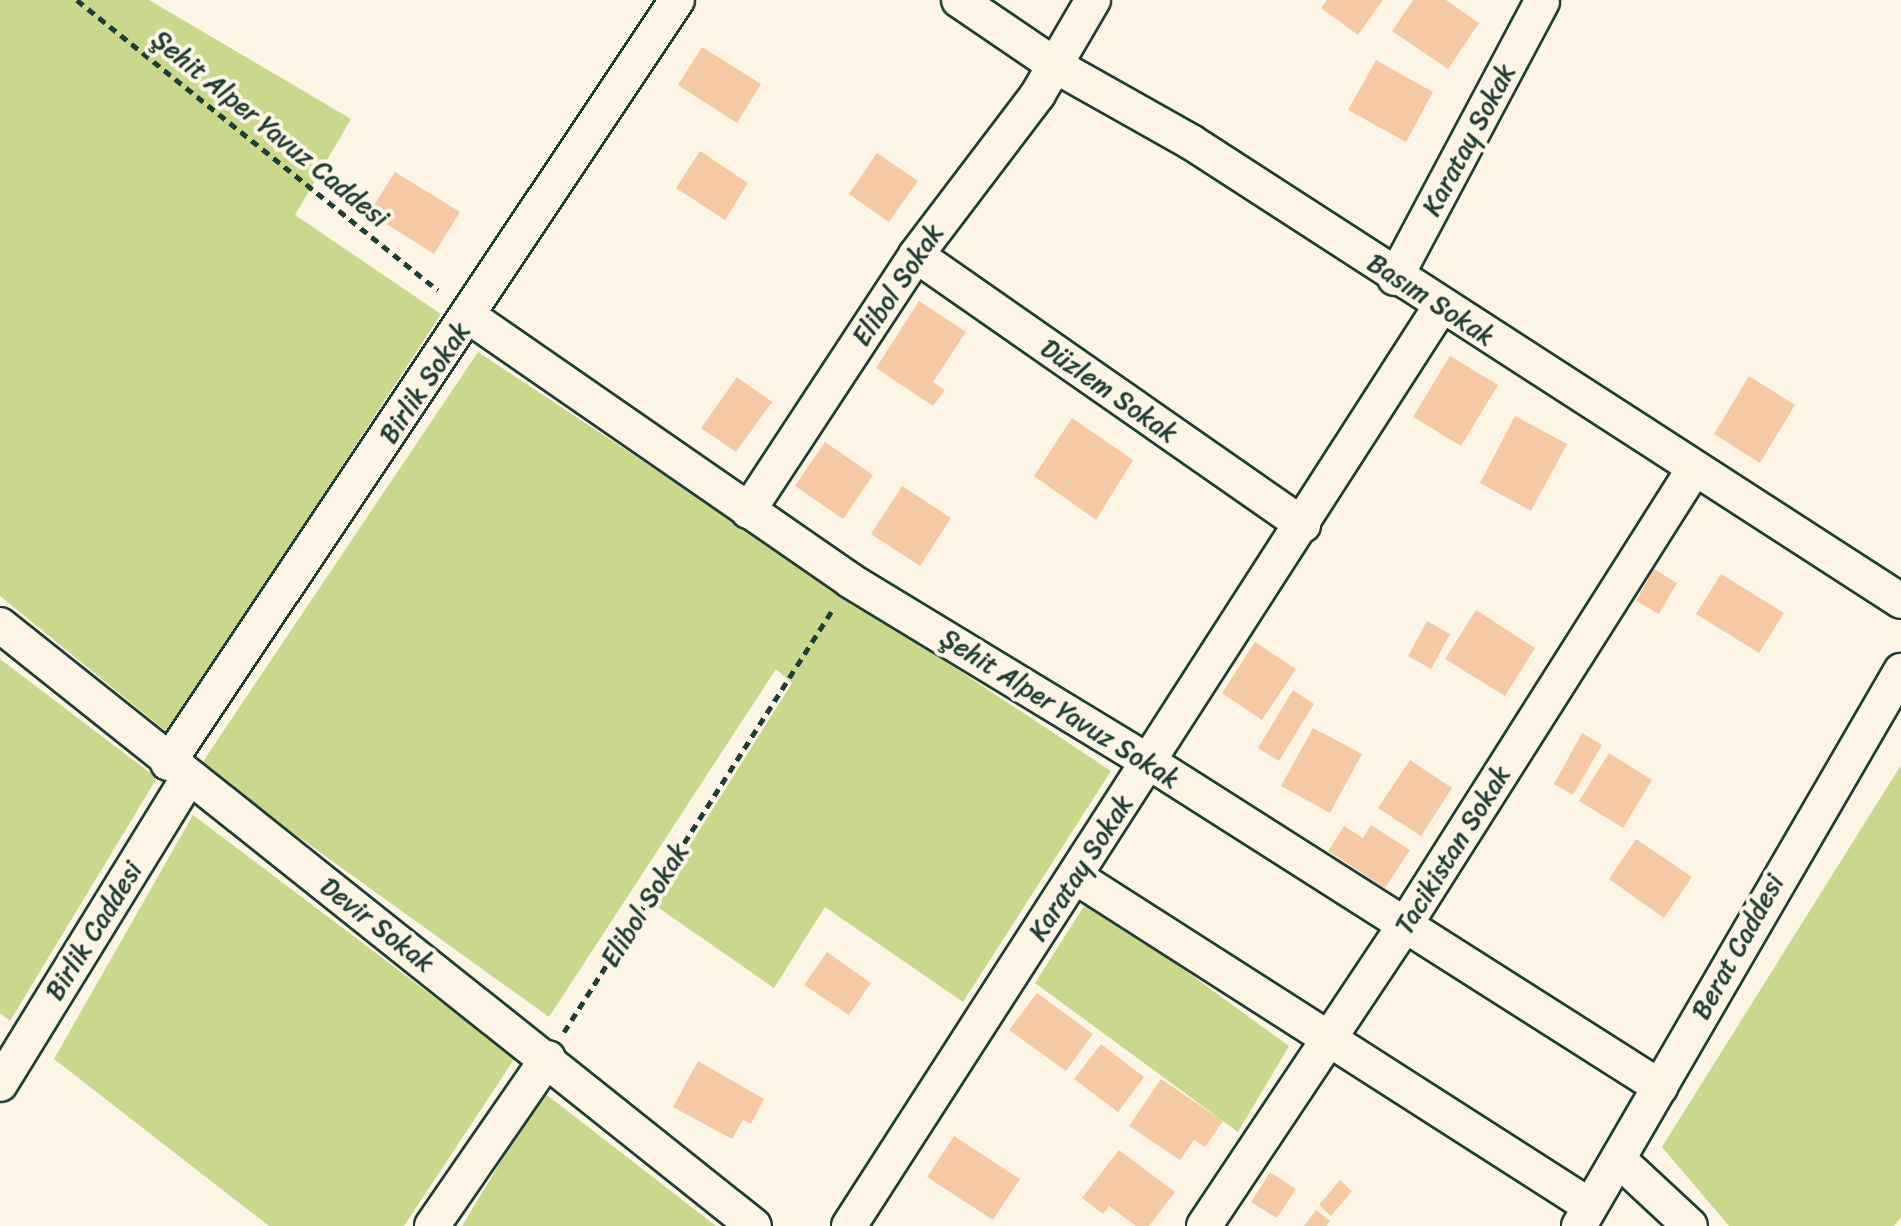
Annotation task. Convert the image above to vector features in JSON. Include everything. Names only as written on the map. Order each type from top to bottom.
[{"type":"street","name":"Birlik Sokak","points":[[178,771],[677,0]]},
{"type":"street","name":"Basım Sokak","points":[[959,0],[1056,66],[1191,142],[1395,278],[1901,601]]},
{"type":"street","name":"Elibol Sokak","points":[[748,511],[916,255],[1056,66],[1093,0]]},
{"type":"street","name":"Karatay Sokak","points":[[1395,278],[1542,2]]},
{"type":"street","name":"Düzlem Sokak","points":[[916,255],[1303,525]]},
{"type":"street","name":"Karatay Sokak","points":[[849,1226],[1303,525],[1441,306]]},
{"type":"street","name":"Şehit Alper Yavuz Sokak","points":[[470,317],[851,581],[1149,762],[1403,928],[1660,1087]]},
{"type":"street","name":"Tacikistan Sokak","points":[[1204,1226],[1403,928],[1694,469]]},
{"type":"street","name":"Devir Sokak","points":[[0,625],[178,771],[548,1058],[754,1226]]},
{"type":"street","name":"Berat Caddesi","points":[[1584,1216],[1896,691]]},
{"type":"street","name":"Birlik Caddesi","points":[[0,1084],[178,771]]},
{"type":"street","points":[[1076,877],[1329,1041],[1584,1216]]},
{"type":"street","points":[[432,1226],[548,1058]]},
{"type":"street","points":[[1618,1159],[1690,1226]]},
{"type":"path","name":"Şehit Alper Yavuz Caddesi","points":[[77,0],[438,290]]},
{"type":"path","name":"Elibol Sokak","points":[[548,1058],[851,581]]},
{"type":"green space","points":[[0,0],[149,0],[351,119],[295,215],[441,314],[168,733],[0,596]]},
{"type":"green space","points":[[478,352],[1111,771],[963,1002],[825,907],[774,988],[653,904],[792,683],[776,669],[549,1017],[200,766]]},
{"type":"green space","points":[[0,659],[157,778],[10,1021],[0,1013]]},
{"type":"green space","points":[[1901,765],[1901,1217],[1894,1226],[1729,1226],[1662,1147]]},
{"type":"green space","points":[[193,815],[515,1058],[404,1226],[269,1226],[54,1059]]},
{"type":"green space","points":[[1088,900],[1289,1046],[1238,1132],[1035,983]]},
{"type":"green space","points":[[543,1092],[716,1226],[462,1226]]},
{"type":"building","points":[[1327,0],[1383,0],[1358,35],[1321,8]]},
{"type":"building","points":[[1413,0],[1446,0],[1479,23],[1448,69],[1392,31]]},
{"type":"building","points":[[702,47],[761,84],[737,123],[678,85]]},
{"type":"building","points":[[1376,60],[1433,92],[1406,142],[1348,110]]},
{"type":"building","points":[[700,151],[748,183],[725,220],[676,188]]},
{"type":"building","points":[[877,153],[918,181],[889,222],[849,194]]},
{"type":"building","points":[[395,172],[460,212],[434,254],[369,213]]},
{"type":"building","points":[[919,301],[966,332],[933,382],[945,390],[933,406],[876,368]]},
{"type":"building","points":[[1450,356],[1498,385],[1461,446],[1413,417]]},
{"type":"building","points":[[1749,376],[1795,405],[1760,463],[1714,434]]},
{"type":"building","points":[[737,377],[772,402],[736,452],[701,428]]},
{"type":"building","points":[[1515,416],[1567,444],[1531,511],[1480,483]]},
{"type":"building","points":[[1072,418],[1133,460],[1096,520],[1034,476]]},
{"type":"building","points":[[825,442],[873,475],[843,519],[795,486]]},
{"type":"building","points":[[902,486],[951,518],[920,566],[871,534]]},
{"type":"building","points":[[1654,569],[1677,583],[1659,614],[1636,601]]},
{"type":"building","points":[[1721,574],[1784,613],[1759,653],[1696,614]]},
{"type":"building","points":[[1476,610],[1535,648],[1505,696],[1445,659]]},
{"type":"building","points":[[1427,621],[1450,634],[1431,669],[1408,656]]},
{"type":"building","points":[[1255,642],[1296,669],[1262,720],[1222,693]]},
{"type":"building","points":[[1293,690],[1314,704],[1279,761],[1258,748]]},
{"type":"building","points":[[1313,728],[1362,754],[1330,813],[1281,786]]},
{"type":"building","points":[[1582,733],[1602,745],[1573,795],[1554,784]]},
{"type":"building","points":[[1609,753],[1652,780],[1623,828],[1579,801]]},
{"type":"building","points":[[1410,760],[1452,788],[1421,836],[1378,808]]},
{"type":"building","points":[[1371,825],[1410,850],[1385,888],[1328,851],[1344,826],[1363,838]]},
{"type":"building","points":[[1636,839],[1692,877],[1664,918],[1609,879]]},
{"type":"building","points":[[827,952],[871,983],[849,1015],[804,985]]},
{"type":"building","points":[[1037,993],[1093,1034],[1066,1071],[1009,1030]]},
{"type":"building","points":[[1101,1044],[1144,1077],[1118,1112],[1074,1079]]},
{"type":"building","points":[[698,1061],[764,1099],[751,1124],[743,1120],[732,1139],[673,1107]]},
{"type":"building","points":[[1161,1079],[1223,1121],[1205,1147],[1194,1140],[1180,1160],[1129,1126]]},
{"type":"building","points":[[954,1136],[1020,1179],[993,1220],[927,1177]]},
{"type":"building","points":[[1119,1150],[1175,1192],[1149,1226],[1136,1226],[1109,1206],[1103,1214],[1082,1198]]},
{"type":"building","points":[[1270,1172],[1296,1189],[1277,1218],[1251,1202]]},
{"type":"building","points":[[1340,1180],[1352,1191],[1331,1216],[1319,1205]]},
{"type":"building","points":[[1316,1210],[1330,1221],[1326,1226],[1304,1226]]}]
